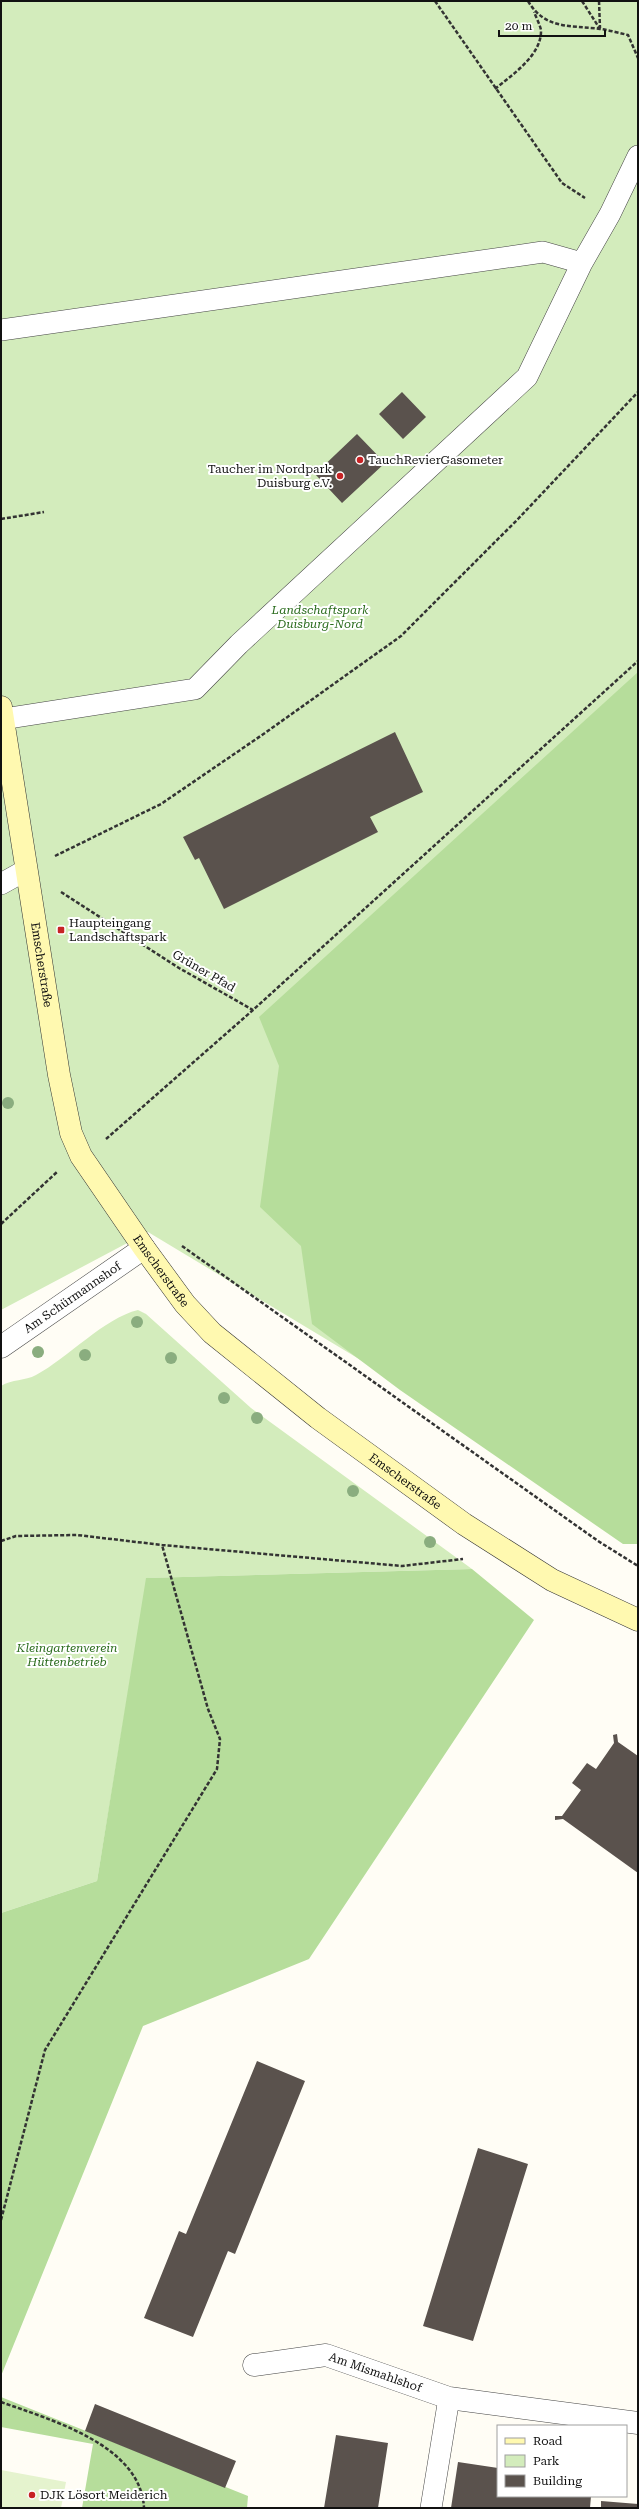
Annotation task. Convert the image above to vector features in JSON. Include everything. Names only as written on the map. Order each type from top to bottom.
[{"type":"street","name":"Emscherstraße","points":[[2,713],[26,870],[71,1133],[82,1156],[144,1248],[191,1310],[212,1333],[249,1365],[318,1418],[509,1554],[552,1580],[638,1620]]},
{"type":"street","name":"Am Schürmannshof","points":[[1,1347],[144,1248]]},
{"type":"street","name":"Am Mismahlshof","points":[[254,2365],[326,2355],[449,2398],[638,2423]]},
{"type":"lane","points":[[2,713],[195,689],[245,639],[528,377],[582,263],[610,214],[638,156]]},
{"type":"lane","points":[[6,329],[542,252],[582,263]]},
{"type":"lane","points":[[1,884],[26,870]]},
{"type":"lane","points":[[431,2508],[449,2398]]},
{"type":"path","points":[[435,1],[562,183],[610,214]]},
{"type":"path","points":[[495,89],[526,63],[535,49],[541,30],[528,1]]},
{"type":"path","points":[[582,1],[600,29]]},
{"type":"path","points":[[600,1],[600,29]]},
{"type":"path","points":[[534,12],[553,23],[578,29],[600,29],[628,35],[638,58]]},
{"type":"path","points":[[26,870],[161,804],[265,733],[401,636],[518,520],[638,392]]},
{"type":"path","points":[[1,519],[44,512]]},
{"type":"path","points":[[2,1223],[60,1170],[102,1143],[253,1010],[638,661]]},
{"type":"path","name":"Grüner Pfad","points":[[26,870],[179,968],[253,1010]]},
{"type":"path","points":[[179,1242],[203,1262],[598,1541],[638,1566]]},
{"type":"path","points":[[1,1541],[16,1536],[77,1535],[162,1545],[402,1566],[509,1554]]},
{"type":"path","points":[[1,2220],[45,2050],[217,1769],[220,1739],[208,1709],[162,1545]]},
{"type":"path","points":[[1,2402],[73,2430],[100,2444],[118,2456],[136,2478],[144,2496],[144,2508]]},
{"type":"green space","name":"Landschaftspark Duisburg-Nord","points":[[1,1],[638,1],[638,1527],[148,1232],[1,1310]]},
{"type":"green space","points":[[638,672],[638,1544],[623,1544],[400,1390],[312,1324],[301,1246],[260,1207],[279,1066],[259,1017]]},
{"type":"green space","name":"Kleingartenverein Hüttenbetrieb","points":[[138,1310],[146,1314],[251,1408],[472,1569],[147,1578],[97,1881],[1,1913],[1,1386],[36,1375],[61,1359],[112,1321],[125,1314]]},
{"type":"green space","points":[[472,1569],[534,1620],[309,1959],[143,2026],[1,2376],[1,1913],[97,1881],[146,1578]]},
{"type":"green space","points":[[1,2397],[248,2496],[247,2508],[82,2508],[93,2444],[1,2427]]},
{"type":"green space","name":"DJK Lösort Meiderich","points":[[1,2470],[66,2482],[61,2508],[1,2508]]},
{"type":"building","points":[[402,392],[426,417],[403,439],[379,414]]},
{"type":"building","points":[[357,434],[385,463],[342,503],[315,474]]},
{"type":"building","points":[[395,732],[423,792],[370,817],[378,832],[224,909],[199,858],[195,860],[183,837]]},
{"type":"building","points":[[617,1734],[618,1742],[638,1756],[638,1873],[563,1819],[555,1820],[555,1816],[562,1816],[581,1790],[572,1783],[587,1763],[596,1769],[614,1743],[613,1735]]},
{"type":"building","points":[[257,2061],[305,2081],[235,2254],[228,2251],[193,2337],[144,2318],[179,2231],[186,2234]]},
{"type":"building","points":[[478,2148],[528,2164],[473,2341],[423,2326]]},
{"type":"building","points":[[95,2404],[236,2461],[225,2488],[85,2431]]},
{"type":"building","points":[[336,2435],[388,2443],[378,2508],[324,2508]]},
{"type":"building","points":[[458,2462],[497,2468],[497,2497],[591,2497],[590,2508],[451,2508]]},
{"type":"building","points":[[601,2501],[638,2504],[638,2508],[601,2508]]},
{"type":"place","name":"TauchRevierGasometer","points":[[360,460]]},
{"type":"place","name":"Taucher im Nordpark Duisburg e.V.","points":[[340,476]]},
{"type":"place","name":"Haupteingang Landschaftspark","points":[[61,930]]},
{"type":"place","name":"DJK Lösort Meiderich","points":[[32,2495]]}]
